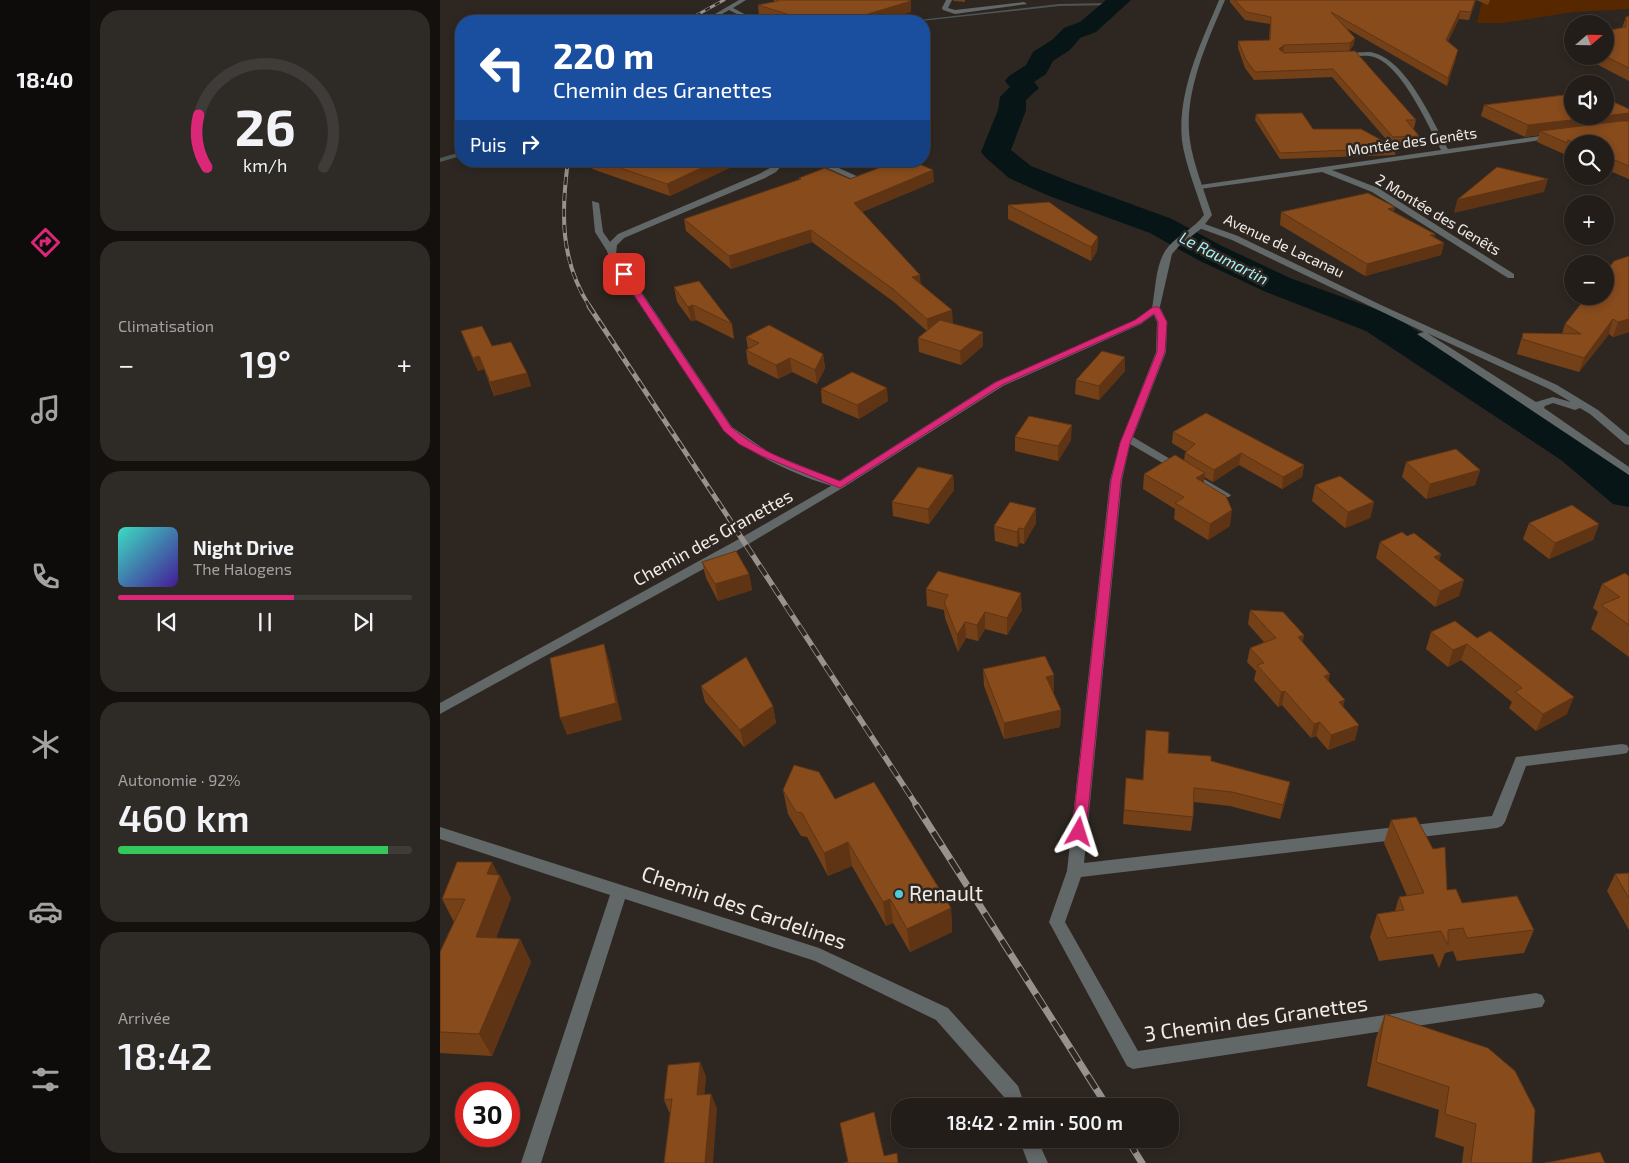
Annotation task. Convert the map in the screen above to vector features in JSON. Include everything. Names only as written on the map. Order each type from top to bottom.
[{"type":"street","points":[[717,15],[743,0]]},
{"type":"street","points":[[949,0],[944,8],[955,12],[1024,4]]},
{"type":"street","name":"Avenue de Lacanau","points":[[1222,0],[1200,52],[1185,112],[1186,142],[1208,215],[1202,226],[1235,238],[1378,307],[1553,387],[1594,412],[1629,442]]},
{"type":"street","points":[[729,8],[743,15]]},
{"type":"street","points":[[1330,56],[1368,54],[1378,56],[1401,74],[1445,151]]},
{"type":"street","name":"Montée des Genêts","points":[[1200,187],[1565,134]]},
{"type":"street","points":[[610,250],[614,241],[621,236],[762,176],[776,167]]},
{"type":"street","points":[[830,167],[866,182]]},
{"type":"street","name":"2 Montée des Genêts","points":[[1322,169],[1375,190],[1511,276]]},
{"type":"street","points":[[595,203],[599,232],[613,258],[728,429],[742,442],[765,454],[840,485]]},
{"type":"street","points":[[1156,309],[1166,259],[1171,249],[1202,226]]},
{"type":"street","name":"Avenue de Lacanau","points":[[1378,307],[1539,410],[1629,472]]},
{"type":"street","name":"3 Chemin des Granettes","points":[[1156,309],[1162,322],[1161,352],[1127,438],[1116,480],[1075,871],[1057,922],[1133,1060],[1536,1001]]},
{"type":"street","name":"Chemin des Granettes","points":[[440,709],[743,542],[840,485],[999,384],[1138,322],[1156,309]]},
{"type":"street","name":"Avenue de Lacanau","points":[[1539,410],[1540,404],[1546,401],[1553,400],[1568,404],[1629,442]]},
{"type":"street","points":[[1127,438],[1225,495]]},
{"type":"street","points":[[1075,871],[1497,822],[1521,761],[1622,749]]},
{"type":"street","name":"Chemin des Cardelines","points":[[440,833],[819,955],[942,1014],[1011,1092],[1013,1098]]},
{"type":"street","points":[[530,1163],[620,890]]},
{"type":"street","points":[[1032,1148],[1038,1163]]},
{"type":"shaded area","points":[[1482,0],[1629,0],[1629,9],[1573,12],[1503,23],[1477,23]]},
{"type":"building","points":[[1235,0],[1475,0],[1471,12],[1460,11],[1446,40],[1458,50],[1448,78],[1331,12],[1355,38],[1350,43],[1284,45],[1279,49],[1284,53],[1355,51],[1416,120],[1406,120],[1419,136],[1393,137],[1333,69],[1255,72],[1246,60],[1238,41],[1270,40],[1271,17],[1246,12]]},
{"type":"building","points":[[778,1],[911,1],[865,15],[790,15],[758,5]]},
{"type":"building","points":[[1629,16],[1629,68],[1614,60],[1614,29],[1626,27],[1626,17]]},
{"type":"building","points":[[1564,95],[1564,121],[1528,125],[1484,105]]},
{"type":"building","points":[[1614,102],[1629,109],[1629,113],[1614,115]]},
{"type":"building","points":[[1302,113],[1313,129],[1361,129],[1396,148],[1280,153],[1256,114]]},
{"type":"building","points":[[1629,121],[1629,166],[1614,160],[1614,135],[1564,135],[1564,142],[1540,131],[1589,125],[1614,125],[1614,122]]},
{"type":"building","points":[[617,167],[703,167],[667,184]]},
{"type":"building","points":[[881,167],[926,167],[933,170],[854,203],[920,275],[912,277],[952,310],[927,319],[893,289],[811,230],[729,256],[684,219],[801,179],[799,178],[825,168],[850,179]]},
{"type":"building","points":[[1497,167],[1548,179],[1457,200]]},
{"type":"building","points":[[1368,193],[1395,207],[1388,209],[1435,234],[1430,235],[1444,243],[1367,264],[1281,212]]},
{"type":"building","points":[[1049,202],[1098,237],[1091,247],[1008,205]]},
{"type":"building","points":[[1629,256],[1629,319],[1618,322],[1613,319],[1584,358],[1522,339],[1523,333],[1581,334],[1565,324],[1580,305],[1614,305],[1614,261]]},
{"type":"building","points":[[699,281],[732,324],[693,305],[688,307],[674,287]]},
{"type":"building","points":[[940,320],[983,332],[960,351],[918,338]]},
{"type":"building","points":[[769,325],[823,354],[815,370],[790,358],[776,365],[746,350],[759,343],[746,337]]},
{"type":"building","points":[[482,326],[492,346],[511,342],[527,373],[490,382],[479,356],[473,358],[461,331]]},
{"type":"building","points":[[1102,351],[1125,357],[1099,386],[1076,380]]},
{"type":"building","points":[[852,372],[887,388],[857,405],[821,389]]},
{"type":"building","points":[[1206,413],[1304,465],[1283,477],[1241,453],[1214,470],[1185,453],[1195,444],[1173,432]]},
{"type":"building","points":[[1029,416],[1072,425],[1058,446],[1015,437]]},
{"type":"building","points":[[1456,449],[1480,470],[1430,484],[1406,462]]},
{"type":"building","points":[[1175,455],[1205,473],[1196,478],[1226,496],[1232,510],[1210,524],[1175,503],[1184,497],[1144,474]]},
{"type":"building","points":[[918,467],[953,475],[928,509],[892,502]]},
{"type":"building","points":[[1340,476],[1374,502],[1348,512],[1315,485]]},
{"type":"building","points":[[1010,502],[1036,508],[1024,529],[1019,528],[1017,532],[994,526]]},
{"type":"building","points":[[1572,505],[1599,524],[1555,543],[1529,523]]},
{"type":"building","points":[[1402,532],[1407,536],[1414,533],[1441,554],[1434,557],[1464,580],[1440,591],[1380,542]]},
{"type":"building","points":[[736,551],[749,574],[715,584],[702,562]]},
{"type":"building","points":[[938,571],[1021,593],[1007,618],[985,612],[977,625],[965,622],[957,635],[944,602],[948,595],[926,589]]},
{"type":"building","points":[[1625,573],[1629,576],[1629,625],[1601,605],[1620,597],[1602,584]]},
{"type":"building","points":[[1250,610],[1283,612],[1304,635],[1298,637],[1330,674],[1324,676],[1345,700],[1339,702],[1359,725],[1331,735],[1320,722],[1314,724],[1285,691],[1281,692],[1257,665],[1264,663],[1250,648],[1276,638]]},
{"type":"building","points":[[1455,621],[1477,638],[1490,631],[1574,697],[1543,714],[1515,692],[1522,688],[1467,644],[1453,650],[1431,632]]},
{"type":"building","points":[[604,644],[616,703],[560,718],[550,658]]},
{"type":"building","points":[[1045,656],[1054,675],[1046,677],[1061,710],[1004,723],[983,669]]},
{"type":"building","points":[[746,657],[773,706],[740,730],[701,686]]},
{"type":"building","points":[[1146,730],[1169,732],[1168,753],[1211,756],[1211,761],[1290,782],[1283,805],[1232,792],[1194,788],[1193,817],[1124,810],[1126,778],[1143,780]]},
{"type":"building","name":"Renault","points":[[794,765],[819,772],[835,799],[874,782],[951,908],[907,929],[890,899],[883,902],[848,842],[824,853],[802,813],[796,812],[783,790]]},
{"type":"building","points":[[1416,817],[1433,849],[1445,847],[1447,890],[1456,889],[1462,903],[1517,896],[1534,930],[1467,938],[1463,928],[1448,930],[1448,945],[1441,931],[1387,938],[1377,914],[1404,910],[1399,897],[1424,893],[1391,820]]},
{"type":"building","points":[[457,862],[492,862],[487,874],[500,875],[476,937],[520,939],[479,1034],[440,1032],[440,952],[465,899],[442,899]]},
{"type":"building","points":[[1629,873],[1629,898],[1615,874]]},
{"type":"building","points":[[1385,1014],[1488,1048],[1515,1071],[1535,1110],[1532,1163],[1471,1163],[1476,1124],[1445,1114],[1449,1087],[1376,1062]]},
{"type":"building","points":[[700,1062],[697,1095],[711,1094],[705,1163],[664,1163],[672,1099],[664,1100],[668,1065]]},
{"type":"building","points":[[874,1112],[884,1156],[897,1153],[898,1163],[844,1163],[848,1162],[840,1123]]},
{"type":"building","points":[[1600,1152],[1605,1163],[1545,1163]]},
{"type":"waterway","name":"Le Raumartin","points":[[1120,0],[1088,27],[1072,33],[1061,45],[1042,57],[1037,69],[1018,81],[1026,88],[1013,97],[1012,110],[996,152],[1020,172],[1060,189],[1161,226],[1210,253],[1278,285],[1379,323],[1576,451],[1629,494]]},
{"type":"waterway","points":[[930,19],[1059,5],[1114,4]]},
{"type":"waterway","points":[[440,160],[455,156]]},
{"type":"railway","points":[[697,15],[724,0]]},
{"type":"railway","points":[[567,167],[564,199],[565,236],[573,272],[580,290],[590,307]]},
{"type":"railway","points":[[589,306],[734,526]]},
{"type":"railway","points":[[733,525],[917,806]]},
{"type":"railway","points":[[916,805],[1102,1098]]},
{"type":"railway","points":[[1133,1148],[1142,1163]]},
{"type":"place","name":"Renault","points":[[899,894]]},
{"type":"route","points":[[624,274],[728,429],[742,442],[765,454],[840,485],[999,384],[1138,322],[1156,309],[1162,322],[1161,352],[1125,443],[1116,480],[1079,832]]}]
